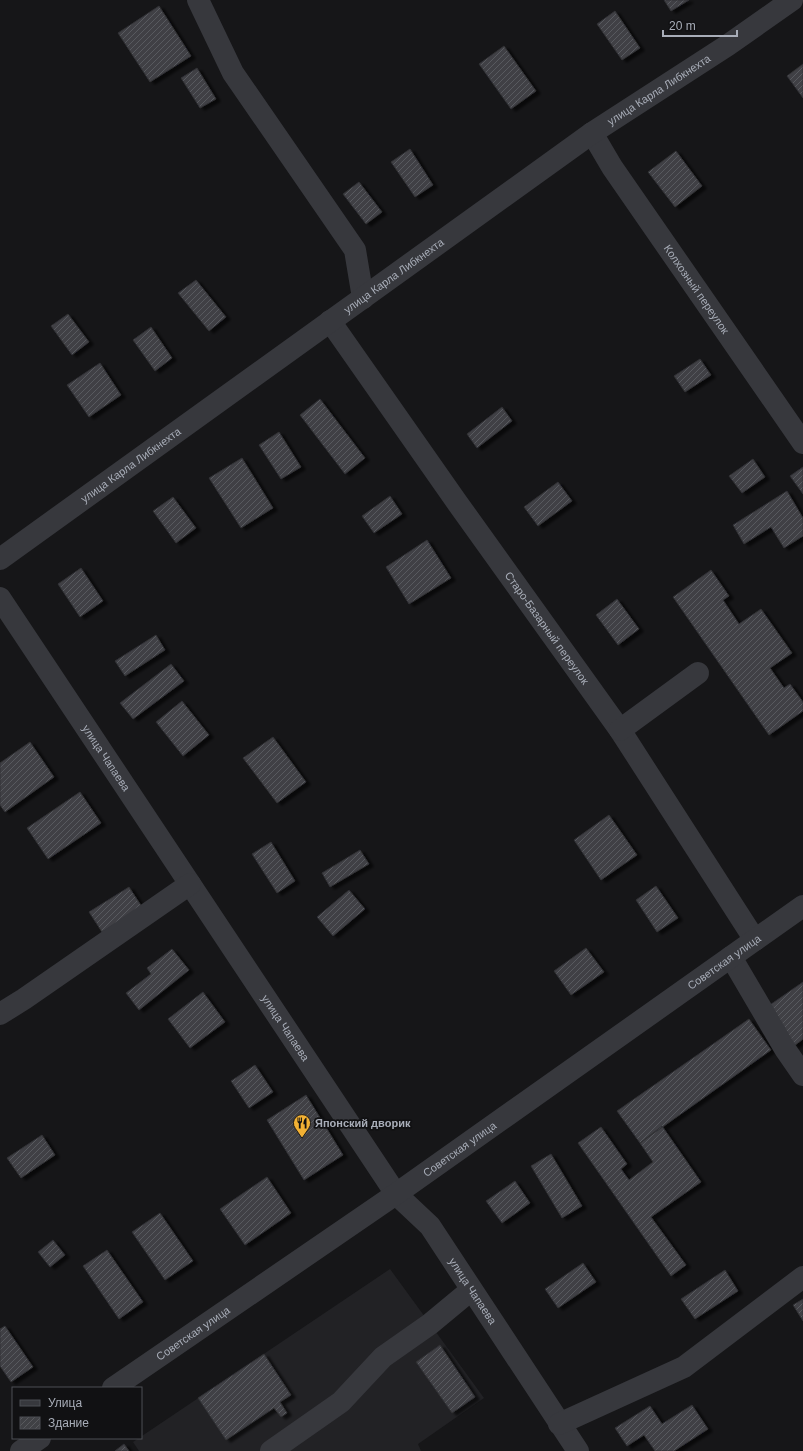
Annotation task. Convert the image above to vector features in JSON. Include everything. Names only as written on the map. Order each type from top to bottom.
[{"type":"street","points":[[198,0],[233,73],[355,250],[363,298]]},
{"type":"street","name":"улица Карла Либкнехта","points":[[0,558],[592,134],[728,45],[792,0]]},
{"type":"street","name":"Колхозный переулок","points":[[592,134],[612,167],[803,443]]},
{"type":"street","name":"Старо-Базарный переулок","points":[[330,321],[456,501],[620,730],[755,940]]},
{"type":"street","name":"улица Чапаева","points":[[0,598],[396,1194],[430,1226],[578,1451]]},
{"type":"street","points":[[620,730],[698,673]]},
{"type":"street","points":[[0,1014],[190,884]]},
{"type":"street","name":"Советская улица","points":[[114,1387],[396,1194],[803,906]]},
{"type":"street","points":[[731,957],[785,1049],[803,1075]]},
{"type":"street","points":[[559,1424],[684,1367],[803,1277]]},
{"type":"street","points":[[271,1451],[341,1402],[383,1357],[430,1324],[471,1290]]},
{"type":"shaded area","points":[[390,1269],[484,1398],[418,1444],[421,1451],[139,1451],[133,1442],[137,1439],[142,1439],[142,1436]]},
{"type":"building","points":[[664,0],[689,0],[671,11]]},
{"type":"building","points":[[159,6],[191,56],[150,82],[118,33]]},
{"type":"building","points":[[615,11],[640,48],[622,60],[597,24]]},
{"type":"building","points":[[504,46],[536,91],[511,109],[479,64]]},
{"type":"building","points":[[803,64],[803,98],[787,76]]},
{"type":"building","points":[[197,68],[216,99],[200,108],[181,78]]},
{"type":"building","points":[[410,149],[433,185],[415,197],[391,162]]},
{"type":"building","points":[[676,151],[702,186],[675,207],[648,172]]},
{"type":"building","points":[[359,182],[382,212],[366,224],[343,194]]},
{"type":"building","points":[[196,280],[226,317],[209,331],[178,293]]},
{"type":"building","points":[[68,314],[89,342],[72,355],[51,326]]},
{"type":"building","points":[[151,327],[172,358],[155,371],[133,340]]},
{"type":"building","points":[[700,359],[711,375],[685,392],[674,376]]},
{"type":"building","points":[[100,363],[121,395],[89,417],[67,385]]},
{"type":"building","points":[[320,399],[365,458],[345,474],[300,415]]},
{"type":"building","points":[[502,407],[512,421],[477,448],[467,434]]},
{"type":"building","points":[[279,432],[301,467],[281,479],[259,445]]},
{"type":"building","points":[[242,458],[273,508],[241,528],[209,478]]},
{"type":"building","points":[[753,459],[765,477],[742,493],[729,476]]},
{"type":"building","points":[[803,467],[803,494],[790,476]]},
{"type":"building","points":[[558,482],[572,501],[538,526],[524,507]]},
{"type":"building","points":[[787,491],[803,518],[803,536],[784,548],[771,527],[744,544],[733,525]]},
{"type":"building","points":[[390,496],[402,514],[374,533],[362,516]]},
{"type":"building","points":[[173,497],[196,528],[176,543],[153,511]]},
{"type":"building","points":[[427,540],[451,578],[409,604],[386,567]]},
{"type":"building","points":[[81,568],[103,601],[80,617],[58,584]]},
{"type":"building","points":[[711,570],[729,596],[723,600],[739,624],[761,609],[792,653],[770,668],[784,688],[790,684],[803,702],[803,711],[769,735],[673,597]]},
{"type":"building","points":[[617,599],[639,629],[618,645],[596,615]]},
{"type":"building","points":[[156,635],[165,650],[125,676],[115,661]]},
{"type":"building","points":[[171,664],[184,681],[133,719],[120,703]]},
{"type":"building","points":[[182,701],[209,735],[183,756],[156,722]]},
{"type":"building","points":[[273,737],[306,782],[277,803],[243,758]]},
{"type":"building","points":[[30,742],[54,777],[5,812],[0,805],[0,763]]},
{"type":"building","points":[[80,792],[101,823],[48,859],[27,828]]},
{"type":"building","points":[[609,815],[637,855],[601,880],[574,840]]},
{"type":"building","points":[[271,842],[295,881],[277,893],[252,854]]},
{"type":"building","points":[[360,850],[369,864],[330,887],[322,873]]},
{"type":"building","points":[[656,886],[678,918],[657,932],[636,900]]},
{"type":"building","points":[[129,887],[142,907],[102,932],[89,912]]},
{"type":"building","points":[[349,890],[365,909],[333,936],[317,917]]},
{"type":"building","points":[[586,948],[604,972],[571,995],[554,971]]},
{"type":"building","points":[[172,949],[189,970],[139,1010],[126,993],[151,974],[147,968]]},
{"type":"building","points":[[803,982],[803,1039],[794,1046],[767,1007]]},
{"type":"building","points":[[203,992],[225,1022],[190,1048],[168,1019]]},
{"type":"building","points":[[749,1019],[771,1050],[640,1143],[617,1111]]},
{"type":"building","points":[[255,1065],[273,1092],[249,1108],[231,1081]]},
{"type":"building","points":[[306,1095],[343,1155],[304,1180],[267,1120]]},
{"type":"building","points":[[662,1126],[701,1182],[651,1217],[686,1265],[671,1276],[578,1143],[601,1127],[627,1164],[621,1169],[629,1180],[653,1162],[640,1143]]},
{"type":"building","points":[[42,1135],[55,1155],[21,1178],[7,1158]]},
{"type":"building","points":[[551,1154],[582,1206],[562,1218],[531,1166]]},
{"type":"building","points":[[267,1177],[291,1213],[245,1245],[220,1209]]},
{"type":"building","points":[[515,1181],[530,1203],[502,1223],[486,1201]]},
{"type":"building","points":[[160,1213],[193,1261],[165,1280],[132,1232]]},
{"type":"building","points":[[53,1240],[65,1255],[50,1267],[38,1252]]},
{"type":"building","points":[[107,1250],[143,1302],[119,1319],[83,1266]]},
{"type":"building","points":[[583,1263],[596,1282],[558,1308],[545,1289]]},
{"type":"building","points":[[725,1270],[738,1291],[695,1319],[681,1299]]},
{"type":"building","points":[[803,1299],[803,1321],[793,1305]]},
{"type":"building","points":[[5,1326],[33,1367],[11,1382],[0,1366],[0,1329]]},
{"type":"building","points":[[440,1345],[475,1397],[452,1413],[416,1362]]},
{"type":"building","points":[[264,1354],[291,1395],[280,1402],[287,1413],[281,1417],[274,1408],[226,1440],[198,1398]]},
{"type":"building","points":[[692,1405],[708,1429],[674,1451],[655,1451],[644,1435],[627,1446],[615,1428],[650,1406],[662,1424]]},
{"type":"building","points":[[124,1444],[129,1451],[115,1451]]},
{"type":"place","name":"Японский дворик","points":[[302,1138]]}]
